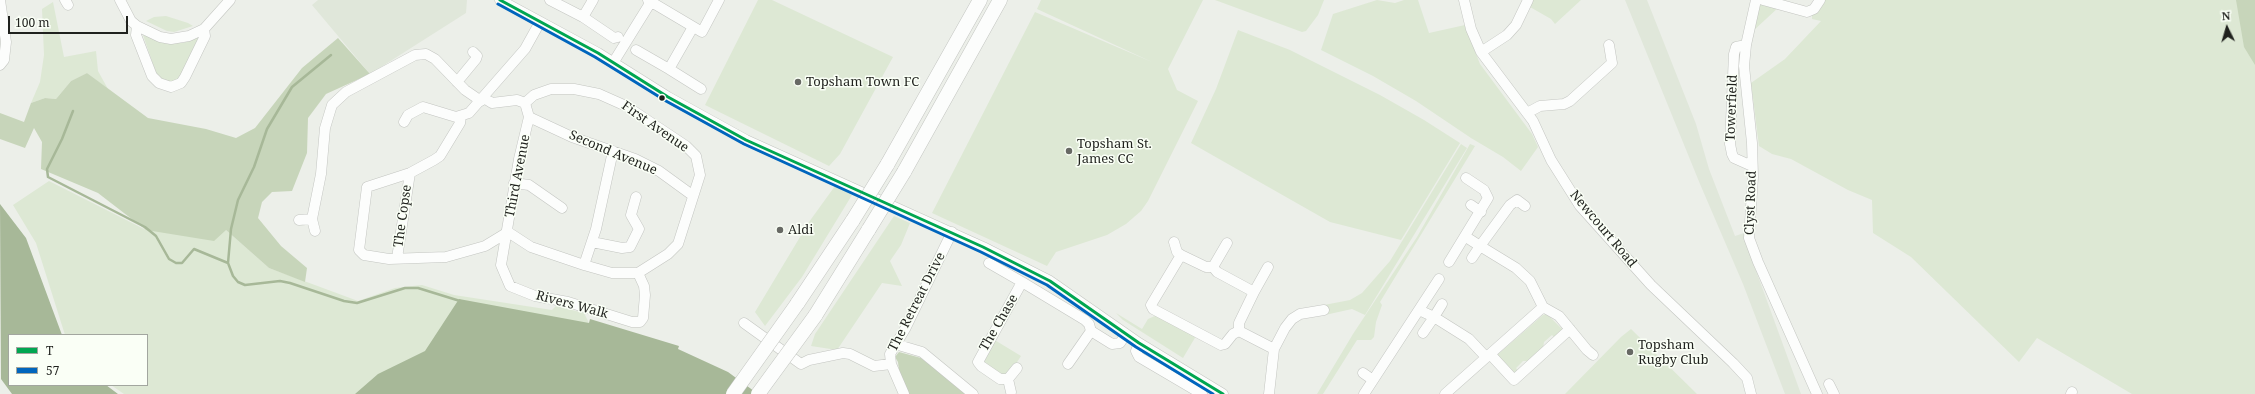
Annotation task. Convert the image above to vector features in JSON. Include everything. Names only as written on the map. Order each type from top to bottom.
[{"type":"highway","points":[[733,394],[854,220],[887,165],[980,0]]},
{"type":"highway","points":[[758,394],[816,316],[904,172],[1000,0]]},
{"type":"street","points":[[0,0],[2,37],[6,42],[4,60],[0,65]]},
{"type":"street","points":[[120,0],[132,21],[137,26],[160,37],[171,39],[189,36],[204,29],[230,0]]},
{"type":"street","points":[[500,0],[613,63],[668,97],[746,140],[952,232],[1050,282],[1126,334],[1223,394]]},
{"type":"street","points":[[550,0],[583,17],[614,38],[618,37]]},
{"type":"street","points":[[583,17],[593,0]]},
{"type":"street","points":[[613,63],[651,1],[702,32],[719,0]]},
{"type":"street","name":"Newcourt Road","points":[[1464,0],[1471,29],[1481,52],[1527,112],[1536,127],[1557,171],[1580,206],[1651,285],[1747,378],[1751,394]]},
{"type":"street","name":"Clyst Road","points":[[1756,0],[1746,45],[1744,66],[1751,125],[1752,166],[1749,238],[1766,281],[1817,394]]},
{"type":"street","points":[[1763,0],[1807,12],[1818,6],[1820,0]]},
{"type":"street","points":[[1481,52],[1507,35],[1528,7]]},
{"type":"street","points":[[404,122],[408,115],[423,107],[445,115],[460,117],[469,113],[482,100],[525,49],[540,22]]},
{"type":"street","points":[[137,26],[136,35],[152,76],[159,83],[170,87],[181,83],[185,77],[205,36],[204,29]]},
{"type":"street","points":[[669,69],[693,27]]},
{"type":"street","points":[[1527,112],[1540,106],[1564,104],[1570,101],[1612,63],[1609,45]]},
{"type":"street","name":"Towerfield","points":[[1746,45],[1736,47],[1734,54],[1730,144],[1734,158],[1752,166]]},
{"type":"street","points":[[636,50],[701,89]]},
{"type":"street","points":[[457,82],[476,60],[476,56],[473,52]]},
{"type":"street","points":[[315,231],[312,219],[321,174],[325,128],[329,112],[337,100],[346,92],[415,55],[426,54],[435,59],[457,82],[482,100],[492,103],[517,100],[525,103]]},
{"type":"street","name":"First Avenue","points":[[525,103],[534,95],[543,91],[562,88],[588,91],[619,102],[676,139],[696,156],[700,175],[692,195],[683,234],[678,244],[668,254],[638,273]]},
{"type":"street","name":"Third Avenue","points":[[525,103],[530,118],[514,183],[508,232],[531,247],[584,265],[612,273],[638,273]]},
{"type":"street","points":[[460,117],[460,123],[440,156],[410,173],[370,184],[367,188],[358,250],[364,255],[429,259],[464,253],[485,246],[508,232]]},
{"type":"street","name":"Second Avenue","points":[[530,118],[659,171],[692,195]]},
{"type":"street","points":[[584,265],[592,242],[613,151]]},
{"type":"street","name":"The Copse","points":[[397,258],[410,173]]},
{"type":"street","points":[[1449,262],[1487,202],[1488,193],[1466,178]]},
{"type":"street","points":[[514,183],[529,185],[562,208]]},
{"type":"street","points":[[592,242],[622,248],[630,247],[639,229],[631,215],[636,197]]},
{"type":"street","points":[[1472,258],[1510,205],[1517,200],[1525,206]]},
{"type":"street","points":[[1471,205],[1481,212]]},
{"type":"street","points":[[299,220],[312,219]]},
{"type":"street","name":"Rivers Walk","points":[[508,232],[501,264],[510,286],[535,296],[568,302],[632,322],[640,322],[643,318],[645,295],[644,286],[638,273]]},
{"type":"street","name":"The Retreat Drive","points":[[904,394],[891,364],[890,354],[905,329],[952,232]]},
{"type":"street","points":[[1466,237],[1516,268],[1530,281],[1543,307],[1559,316],[1593,354]]},
{"type":"street","points":[[1174,242],[1177,252],[1181,255],[1206,267],[1213,267]]},
{"type":"street","points":[[1213,267],[1227,243]]},
{"type":"street","points":[[1181,255],[1151,305],[1153,309],[1221,345],[1225,344],[1233,334],[1239,331]]},
{"type":"street","name":"The Chase","points":[[989,263],[1085,320],[1089,324],[1091,331],[1114,344],[1120,343],[1126,334]]},
{"type":"street","points":[[1213,267],[1217,272],[1254,292]]},
{"type":"street","points":[[1239,331],[1239,323],[1268,267]]},
{"type":"street","points":[[1364,394],[1439,279]]},
{"type":"street","name":"The Chase","points":[[1008,379],[1000,379],[981,366],[978,362],[1022,282]]},
{"type":"street","points":[[1423,333],[1442,304]]},
{"type":"street","points":[[1445,394],[1543,307]]},
{"type":"street","points":[[1269,394],[1274,349],[1292,319],[1300,314],[1324,310]]},
{"type":"street","points":[[1419,310],[1434,317],[1470,339],[1514,380],[1570,329]]},
{"type":"street","points":[[744,323],[801,364],[809,360],[843,353],[850,354],[874,366],[891,364]]},
{"type":"street","points":[[1068,364],[1091,331]]},
{"type":"street","points":[[1239,331],[1274,349]]},
{"type":"street","points":[[1139,342],[1136,351],[1139,357],[1202,394]]},
{"type":"street","points":[[896,344],[922,352],[973,394]]},
{"type":"street","points":[[1010,392],[1008,379],[1017,368]]},
{"type":"street","points":[[1363,373],[1374,380]]},
{"type":"street","points":[[1829,384],[1834,394]]},
{"type":"shaded area","points":[[318,0],[467,0],[466,13],[370,74],[312,5]]},
{"type":"shaded area","name":"Topsham Town FC","points":[[758,0],[772,0],[893,57],[840,154],[829,166],[705,105]]},
{"type":"shaded area","points":[[1041,0],[1203,0],[1168,69],[1177,90],[1198,101],[1148,201],[1141,211],[1126,224],[1107,235],[1056,252],[1047,266],[932,213],[1035,12],[1152,62],[1037,9]]},
{"type":"shaded area","points":[[1215,0],[1324,0],[1318,15],[1306,31],[1302,32]]},
{"type":"shaded area","points":[[1377,0],[1395,3],[1404,0],[1418,0],[1429,33],[1465,25],[1480,64],[1532,134],[1538,147],[1521,171],[1503,157],[1471,138],[1416,101],[1373,76],[1321,50],[1333,14]]},
{"type":"shaded area","points":[[1532,0],[1581,0],[1555,24],[1551,19],[1530,7]]},
{"type":"shaded area","points":[[1625,0],[1647,0],[1696,124],[1709,169],[1735,236],[1744,233],[1747,246],[1801,394],[1785,394],[1743,284],[1700,184]]},
{"type":"shaded area","points":[[1823,0],[2255,0],[2255,394],[2132,394],[2037,338],[2019,362],[1911,257],[1873,233],[1872,200],[1848,190],[1791,159],[1772,154],[1759,146],[1751,83],[1785,59],[1821,21],[1812,19],[1812,15]]},
{"type":"shaded area","points":[[2236,0],[2255,0],[2255,65],[2244,47]]},
{"type":"shaded area","points":[[53,2],[64,57],[96,51],[98,71],[108,89],[87,73],[71,81],[56,99],[45,98],[31,103],[40,82],[44,55],[42,9]]},
{"type":"shaded area","points":[[1761,3],[1779,7],[1753,31],[1760,6]]},
{"type":"shaded area","points":[[166,16],[193,26],[174,32],[167,31],[146,21],[154,17]]},
{"type":"shaded area","points":[[1238,30],[1290,50],[1380,95],[1424,120],[1460,143],[1401,240],[1330,222],[1191,143],[1216,89]]},
{"type":"shaded area","points":[[143,35],[175,43],[183,43],[199,37],[181,78],[171,83],[158,79]]},
{"type":"shaded area","points":[[338,38],[370,74],[326,94],[308,118],[307,153],[292,191],[272,192],[262,202],[258,218],[281,246],[307,268],[305,282],[269,268],[226,230],[214,241],[146,230],[98,193],[41,169],[42,142],[34,128],[25,148],[0,139],[0,113],[24,122],[31,103],[45,98],[56,99],[71,81],[87,73],[148,118],[206,129],[236,138],[255,128],[302,68]]},
{"type":"shaded area","points":[[1461,144],[1467,148],[1365,315],[1352,309],[1325,315],[1324,305],[1350,300],[1362,293],[1390,261]]},
{"type":"shaded area","points":[[1470,144],[1475,146],[1380,302],[1382,305],[1376,322],[1374,337],[1371,340],[1357,340],[1323,394],[1317,394],[1353,334],[1417,237]]},
{"type":"shaded area","points":[[49,181],[146,230],[226,230],[269,268],[358,301],[395,288],[422,285],[454,295],[552,310],[556,306],[584,313],[589,323],[417,394],[124,394],[112,386],[148,386],[148,334],[65,334],[36,243],[13,205]]},
{"type":"shaded area","points":[[835,186],[852,195],[802,277],[765,326],[755,312],[809,222]]},
{"type":"shaded area","points":[[0,204],[26,238],[62,334],[8,334],[8,386],[107,386],[118,394],[12,394],[1,379]]},
{"type":"shaded area","points":[[894,216],[910,223],[901,245],[890,261],[902,286],[882,283],[837,350],[811,346],[815,334]]},
{"type":"shaded area","points":[[459,299],[589,323],[590,319],[679,346],[678,349],[728,372],[758,394],[355,394],[378,374],[425,351]]},
{"type":"shaded area","points":[[1116,313],[1142,329],[1148,319],[1157,315],[1196,336],[1183,358],[1123,320]]},
{"type":"shaded area","points":[[1547,314],[1563,330],[1555,338],[1552,335],[1544,342],[1543,348],[1528,361],[1523,361],[1516,368],[1519,372],[1515,376],[1496,356],[1543,315]]},
{"type":"shaded area","name":"Topsham Rugby Club","points":[[1631,329],[1697,394],[1565,394],[1621,337]]},
{"type":"shaded area","points":[[993,339],[1021,356],[1010,373],[1000,375],[985,366],[982,357]]},
{"type":"shaded area","points":[[899,352],[921,358],[969,394],[908,394],[895,357]]},
{"type":"waterway","points":[[228,263],[231,229],[238,200],[254,167],[267,129],[292,87],[331,55]]},
{"type":"waterway","points":[[73,111],[62,139],[47,169],[48,177],[145,227],[156,236],[169,259],[176,263],[182,263],[194,249],[228,263],[233,276],[238,282],[245,285],[280,281],[344,301],[357,303],[405,288],[418,288],[460,301]]},
{"type":"transit line","name":"T","points":[[500,0],[598,53],[668,97],[746,140],[983,247],[1050,281],[1139,343],[1223,394]]},
{"type":"transit line","name":"57","points":[[498,4],[595,57],[666,101],[744,144],[981,252],[1047,285],[1136,347],[1213,394]]},
{"type":"place","name":"Topsham Town FC","points":[[798,82]]},
{"type":"place","name":"Topsham St. James CC","points":[[1069,151]]},
{"type":"place","name":"Aldi","points":[[780,230]]},
{"type":"place","name":"Topsham Rugby Club","points":[[1630,352]]}]
